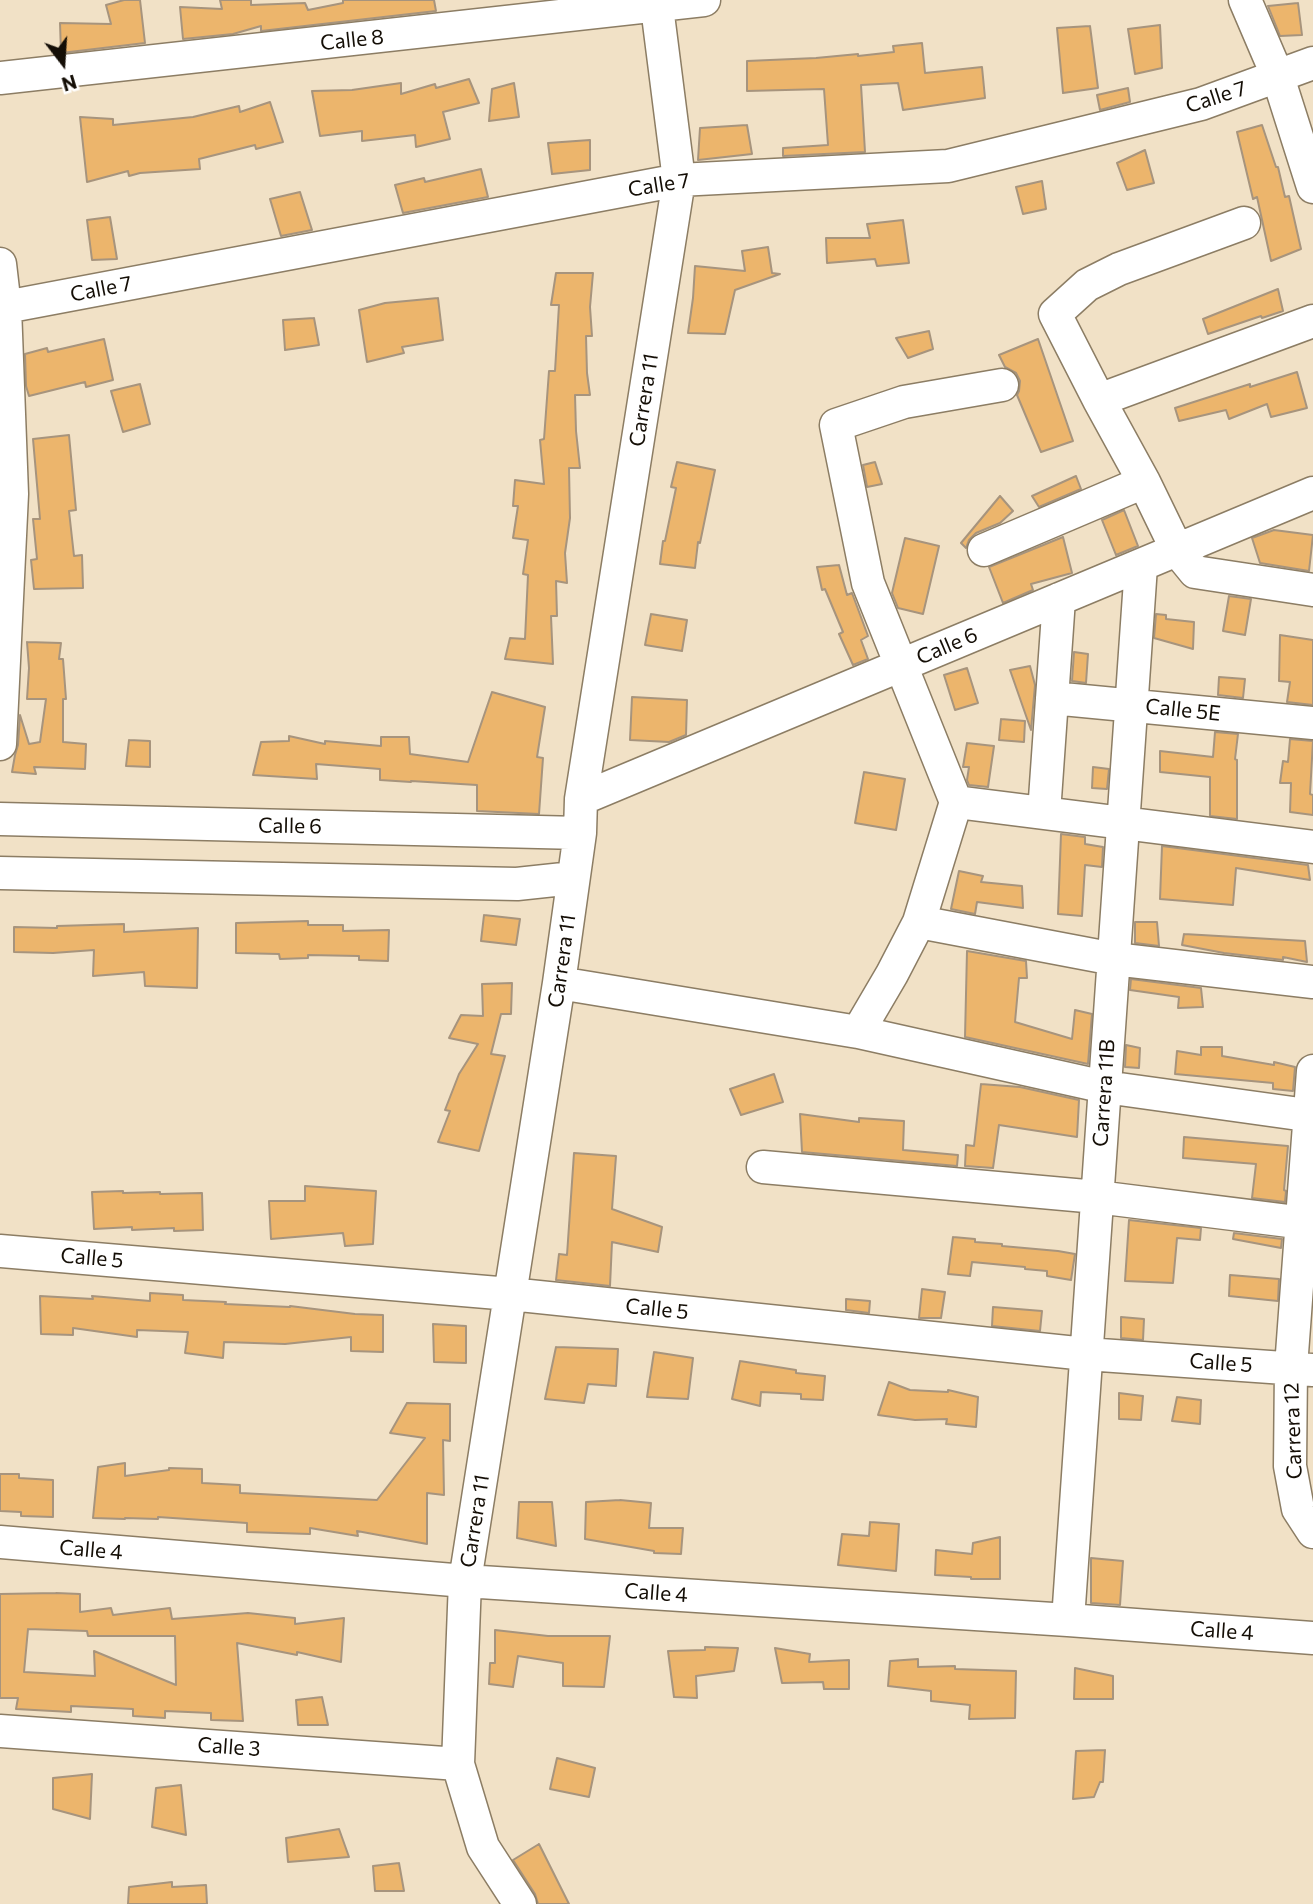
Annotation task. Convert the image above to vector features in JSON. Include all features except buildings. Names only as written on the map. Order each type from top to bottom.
[{"type":"street","name":"Calle 8","points":[[0,78],[655,3],[704,0]]},
{"type":"street","points":[[1245,0],[1278,77],[1313,187]]},
{"type":"street","name":"Carrera 11","points":[[520,1904],[483,1847],[458,1764],[465,1581],[559,983],[580,833],[581,799],[679,180],[655,3]]},
{"type":"street","name":"Calle 7","points":[[3,308],[679,180],[948,166],[1201,104],[1313,63]]},
{"type":"street","points":[[1244,223],[1119,269],[1087,285],[1055,314],[1177,550],[1195,572],[1313,590]]},
{"type":"street","points":[[0,264],[12,494],[0,744]]},
{"type":"street","points":[[1099,401],[1313,321]]},
{"type":"street","points":[[858,1031],[919,922],[956,802],[868,583],[836,425],[904,402],[1002,385]]},
{"type":"street","points":[[984,550],[1144,482]]},
{"type":"street","name":"Calle 6","points":[[581,799],[1313,493]]},
{"type":"street","name":"Carrera 11B","points":[[1068,1620],[1141,566]]},
{"type":"street","points":[[1044,813],[1059,599]]},
{"type":"street","name":"Calle 5E","points":[[1052,698],[1313,723]]},
{"type":"street","points":[[956,802],[1313,847]]},
{"type":"street","name":"Calle 6","points":[[0,819],[580,833]]},
{"type":"street","points":[[0,873],[517,884],[573,878]]},
{"type":"street","points":[[919,922],[1114,959],[1313,982]]},
{"type":"street","points":[[559,983],[858,1031],[1105,1087],[1311,1115]]},
{"type":"street","name":"Carrera 12","points":[[1313,1071],[1302,1369],[1290,1466],[1298,1509],[1313,1532]]},
{"type":"street","points":[[763,1167],[1097,1197],[1308,1223]]},
{"type":"street","name":"Calle 5","points":[[0,1251],[510,1294],[1086,1354],[1302,1369]]},
{"type":"street","name":"Calle 4","points":[[0,1542],[465,1581],[1313,1638]]},
{"type":"street","name":"Calle 3","points":[[0,1731],[458,1764]]}]
